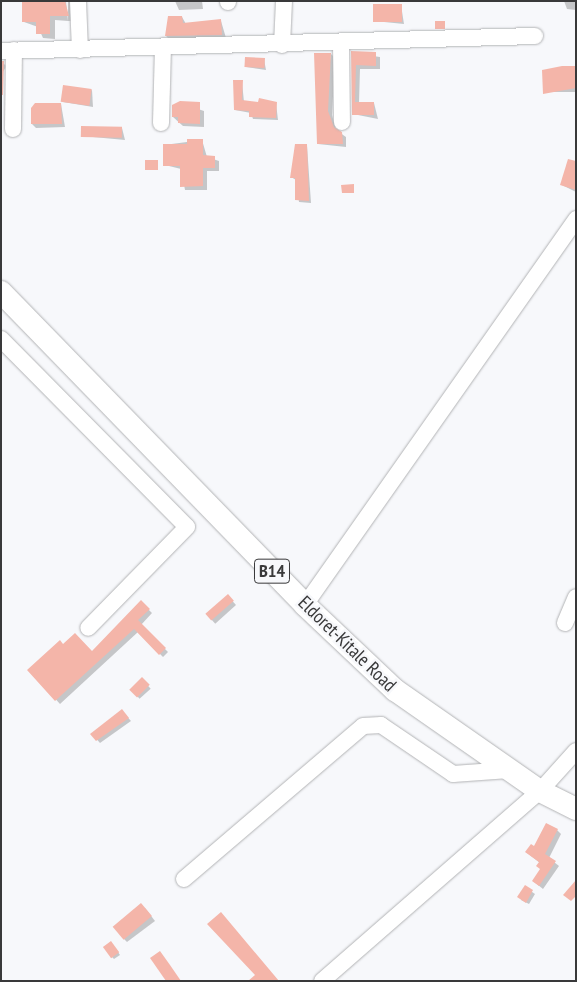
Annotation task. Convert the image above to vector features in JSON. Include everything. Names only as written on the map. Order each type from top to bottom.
[{"type":"highway","name":"Eldoret-Kitale Road","points":[[1,292],[305,605],[411,703],[540,791],[576,809]]},
{"type":"street","points":[[78,1],[80,50]]},
{"type":"street","points":[[282,45],[284,1]]},
{"type":"street","points":[[12,129],[8,51],[282,45],[535,36]]},
{"type":"street","points":[[341,43],[342,122]]},
{"type":"street","points":[[161,123],[163,48]]},
{"type":"street","points":[[305,605],[576,219]]},
{"type":"street","points":[[1,338],[187,527],[88,628]]},
{"type":"street","points":[[565,623],[576,597]]},
{"type":"street","points":[[184,879],[363,726],[381,725],[453,774],[509,770]]},
{"type":"street","points":[[322,981],[540,791],[576,751]]},
{"type":"building","points":[[22,1],[65,1],[69,16],[50,16],[50,34],[36,34],[36,22],[22,22]]},
{"type":"building","points":[[373,4],[402,4],[402,22],[373,22]]},
{"type":"building","points":[[168,16],[182,16],[183,23],[221,19],[222,35],[165,36]]},
{"type":"building","points":[[435,21],[445,21],[445,29],[435,29]]},
{"type":"building","points":[[351,51],[376,52],[376,66],[356,65],[355,102],[374,102],[374,115],[352,115]]},
{"type":"building","points":[[314,53],[331,53],[328,111],[334,127],[342,132],[343,144],[317,144]]},
{"type":"building","points":[[245,57],[265,58],[264,68],[244,67]]},
{"type":"building","points":[[1,61],[4,61],[3,95],[1,95]]},
{"type":"building","points":[[562,66],[576,66],[576,88],[543,94],[542,70]]},
{"type":"building","points":[[233,80],[243,80],[242,100],[258,102],[259,98],[277,102],[276,118],[249,117],[249,111],[234,110]]},
{"type":"building","points":[[63,85],[92,89],[89,106],[61,102]]},
{"type":"building","points":[[180,101],[200,102],[200,124],[178,123],[178,117],[172,117],[172,105]]},
{"type":"building","points":[[35,103],[61,103],[62,124],[31,124],[31,108]]},
{"type":"building","points":[[81,126],[122,127],[122,138],[81,137]]},
{"type":"building","points":[[187,139],[203,139],[203,155],[215,156],[215,168],[203,168],[203,186],[180,187],[180,166],[163,166],[163,144],[187,144]]},
{"type":"building","points":[[295,144],[307,144],[309,201],[295,200],[295,178],[290,178]]},
{"type":"building","points":[[568,159],[576,161],[576,190],[560,185]]},
{"type":"building","points":[[145,160],[158,160],[158,170],[145,170]]},
{"type":"building","points":[[354,184],[354,193],[342,193],[341,185]]},
{"type":"building","points":[[228,594],[234,601],[211,620],[205,614]]},
{"type":"building","points":[[141,600],[150,609],[138,620],[166,648],[159,655],[134,629],[55,701],[27,670],[60,640],[63,644],[75,633],[92,651]]},
{"type":"building","points":[[142,677],[150,685],[137,698],[129,690]]},
{"type":"building","points":[[122,709],[129,718],[96,741],[90,734]]},
{"type":"building","points":[[546,823],[558,829],[545,854],[556,861],[539,886],[532,881],[540,869],[536,866],[539,862],[525,852],[531,844],[534,846]]},
{"type":"building","points":[[576,880],[576,896],[571,901],[563,895]]},
{"type":"building","points":[[525,885],[533,890],[526,903],[517,897]]},
{"type":"building","points":[[141,903],[152,916],[124,940],[113,927]]},
{"type":"building","points":[[221,912],[279,981],[248,981],[255,975],[207,924]]},
{"type":"building","points":[[111,941],[119,952],[111,958],[103,947]]},
{"type":"building","points":[[160,951],[181,981],[166,981],[150,958]]}]
